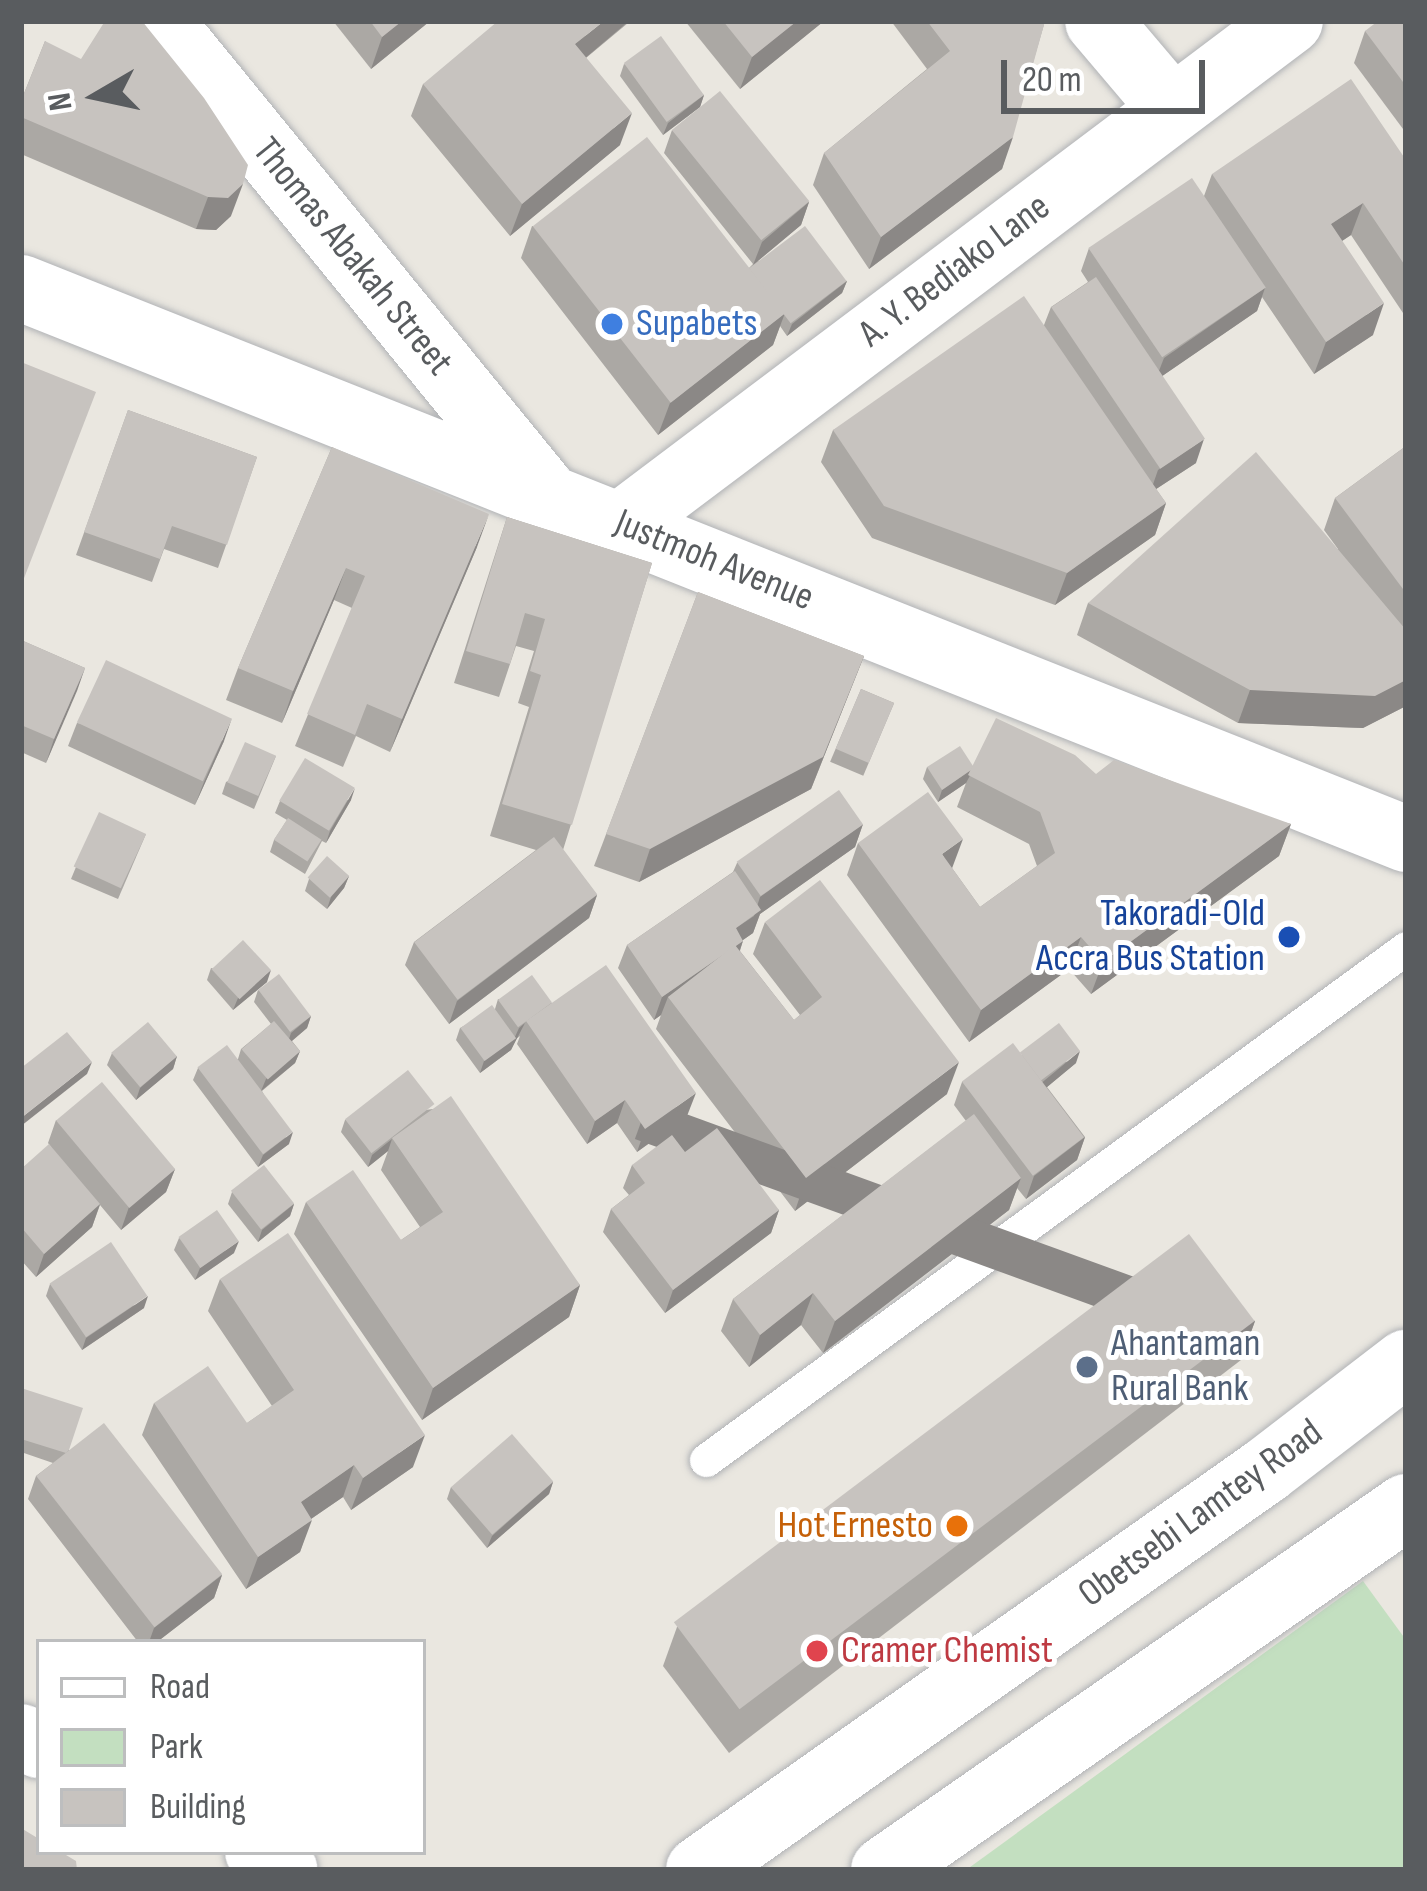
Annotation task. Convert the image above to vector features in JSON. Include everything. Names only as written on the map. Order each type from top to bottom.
[{"type":"street","name":"Thomas Abakah Street","points":[[160,21],[544,492]]},
{"type":"street","points":[[1099,21],[1171,107]]},
{"type":"street","name":"A. Y. Bediako Lane","points":[[622,524],[1290,21]]},
{"type":"street","name":"Justmoh Avenue","points":[[21,288],[544,492],[1406,839]]},
{"type":"street","name":"Obetsebi Lamtey Road","points":[[699,1870],[1265,1472],[1406,1363]]},
{"type":"street","points":[[884,1870],[1406,1507]]},
{"type":"lane","points":[[706,1460],[1406,948]]},
{"type":"green space","points":[[1363,1581],[1406,1640],[1406,1870],[966,1870]]},
{"type":"building","points":[[105,21],[142,21],[204,98],[248,165],[243,184],[228,198],[208,197],[21,117],[21,101],[45,41],[81,59]]},
{"type":"building","points":[[370,21],[402,21],[382,37]]},
{"type":"building","points":[[498,21],[604,21],[575,44],[632,113],[522,204],[423,84]]},
{"type":"building","points":[[723,21],[797,21],[752,57]]},
{"type":"building","points":[[927,21],[1045,21],[1013,137],[881,237],[824,153],[950,51]]},
{"type":"building","points":[[1378,21],[1406,21],[1406,86],[1365,31]]},
{"type":"building","points":[[661,36],[704,95],[667,122],[624,63]]},
{"type":"building","points":[[1351,79],[1406,160],[1406,267],[1363,203],[1331,224],[1384,303],[1326,342],[1212,174]]},
{"type":"building","points":[[720,91],[809,201],[761,240],[672,130]]},
{"type":"building","points":[[647,137],[785,314],[671,403],[533,226]]},
{"type":"building","points":[[1192,178],[1266,287],[1162,357],[1088,248]]},
{"type":"building","points":[[805,226],[847,281],[791,323],[749,268]]},
{"type":"building","points":[[1096,277],[1205,439],[1160,469],[1051,307]]},
{"type":"building","points":[[1024,296],[1166,503],[1067,573],[884,506],[833,430]]},
{"type":"building","points":[[21,362],[96,392],[21,586]]},
{"type":"building","points":[[128,410],[257,457],[227,545],[172,526],[160,559],[84,532]]},
{"type":"building","points":[[1406,446],[1406,593],[1335,498]]},
{"type":"building","points":[[332,447],[489,514],[402,719],[367,704],[355,735],[307,714],[365,576],[346,568],[293,691],[238,668]]},
{"type":"building","points":[[1256,452],[1406,630],[1406,680],[1375,696],[1250,690],[1088,603]]},
{"type":"building","points":[[507,517],[652,563],[572,825],[502,804],[541,675],[530,671],[545,619],[525,613],[510,664],[466,651]]},
{"type":"building","points":[[698,592],[864,656],[823,757],[650,849],[606,834]]},
{"type":"building","points":[[21,640],[85,668],[54,739],[21,725]]},
{"type":"building","points":[[106,660],[232,719],[203,781],[77,723]]},
{"type":"building","points":[[861,689],[894,703],[869,763],[836,749]]},
{"type":"building","points":[[996,718],[1075,755],[1096,774],[1114,760],[1291,824],[1103,962],[1081,937],[981,1010],[858,843],[928,792],[963,839],[942,854],[980,907],[1055,853],[1040,812],[968,775]]},
{"type":"building","points":[[245,742],[276,756],[258,796],[227,782]]},
{"type":"building","points":[[960,746],[973,766],[942,790],[927,767]]},
{"type":"building","points":[[305,758],[355,788],[329,831],[279,801]]},
{"type":"building","points":[[839,790],[863,824],[761,896],[737,862]]},
{"type":"building","points":[[99,812],[146,834],[121,888],[74,866]]},
{"type":"building","points":[[288,818],[322,840],[307,862],[274,840]]},
{"type":"building","points":[[554,837],[597,895],[458,1000],[414,942]]},
{"type":"building","points":[[327,856],[349,876],[330,898],[308,878]]},
{"type":"building","points":[[735,871],[761,910],[736,928],[743,941],[662,997],[627,945]]},
{"type":"building","points":[[820,880],[959,1062],[806,1178],[668,997],[735,945],[794,1020],[822,997],[765,922]]},
{"type":"building","points":[[243,940],[271,970],[240,999],[212,969]]},
{"type":"building","points":[[606,965],[696,1093],[645,1129],[625,1100],[595,1121],[526,1021]]},
{"type":"building","points":[[279,974],[311,1016],[290,1032],[258,990]]},
{"type":"building","points":[[532,975],[552,1003],[518,1027],[498,1000]]},
{"type":"building","points":[[492,1005],[516,1038],[485,1061],[460,1028]]},
{"type":"building","points":[[274,1021],[300,1051],[268,1079],[242,1049]]},
{"type":"building","points":[[148,1022],[177,1056],[140,1087],[111,1053]]},
{"type":"building","points":[[1059,1023],[1080,1051],[1041,1080],[1020,1052]]},
{"type":"building","points":[[67,1032],[92,1062],[21,1118],[21,1068]]},
{"type":"building","points":[[1013,1043],[1084,1137],[1033,1176],[962,1082]]},
{"type":"building","points":[[227,1045],[293,1132],[263,1154],[197,1067]]},
{"type":"building","points":[[408,1070],[434,1104],[371,1153],[345,1119]]},
{"type":"building","points":[[102,1082],[175,1169],[129,1208],[56,1121]]},
{"type":"building","points":[[451,1096],[580,1285],[433,1388],[306,1202],[353,1170],[401,1240],[443,1212],[392,1138]]},
{"type":"building","points":[[974,1114],[1021,1178],[835,1321],[813,1293],[760,1335],[733,1299]]},
{"type":"building","points":[[717,1128],[779,1210],[673,1290],[611,1209],[645,1183],[632,1165],[672,1135],[685,1152]]},
{"type":"building","points":[[49,1144],[100,1204],[44,1254],[21,1227],[21,1169]]},
{"type":"building","points":[[264,1165],[294,1204],[261,1229],[231,1191]]},
{"type":"building","points":[[217,1210],[239,1241],[200,1268],[178,1237]]},
{"type":"building","points":[[288,1233],[425,1435],[363,1478],[354,1465],[301,1502],[312,1520],[258,1557],[154,1403],[208,1366],[247,1423],[294,1390],[220,1279]]},
{"type":"building","points":[[1189,1234],[1255,1321],[739,1709],[674,1622]]},
{"type":"building","points":[[111,1242],[147,1296],[86,1337],[50,1283]]},
{"type":"building","points":[[21,1388],[83,1408],[66,1453],[21,1439]]},
{"type":"building","points":[[104,1423],[222,1574],[154,1627],[36,1476]]},
{"type":"building","points":[[512,1434],[553,1482],[492,1535],[451,1487]]},
{"type":"building","points":[[21,1828],[36,1837],[36,1855],[66,1855],[76,1861],[77,1870],[21,1870]]},
{"type":"place","name":"Supabets","points":[[612,324]]},
{"type":"place","name":"Takoradi-Old Accra Bus Station","points":[[1289,937]]},
{"type":"place","name":"Ahantaman Rural Bank","points":[[1087,1367]]},
{"type":"place","name":"Hot Ernesto","points":[[957,1526]]},
{"type":"place","name":"Cramer Chemist","points":[[817,1651]]}]
